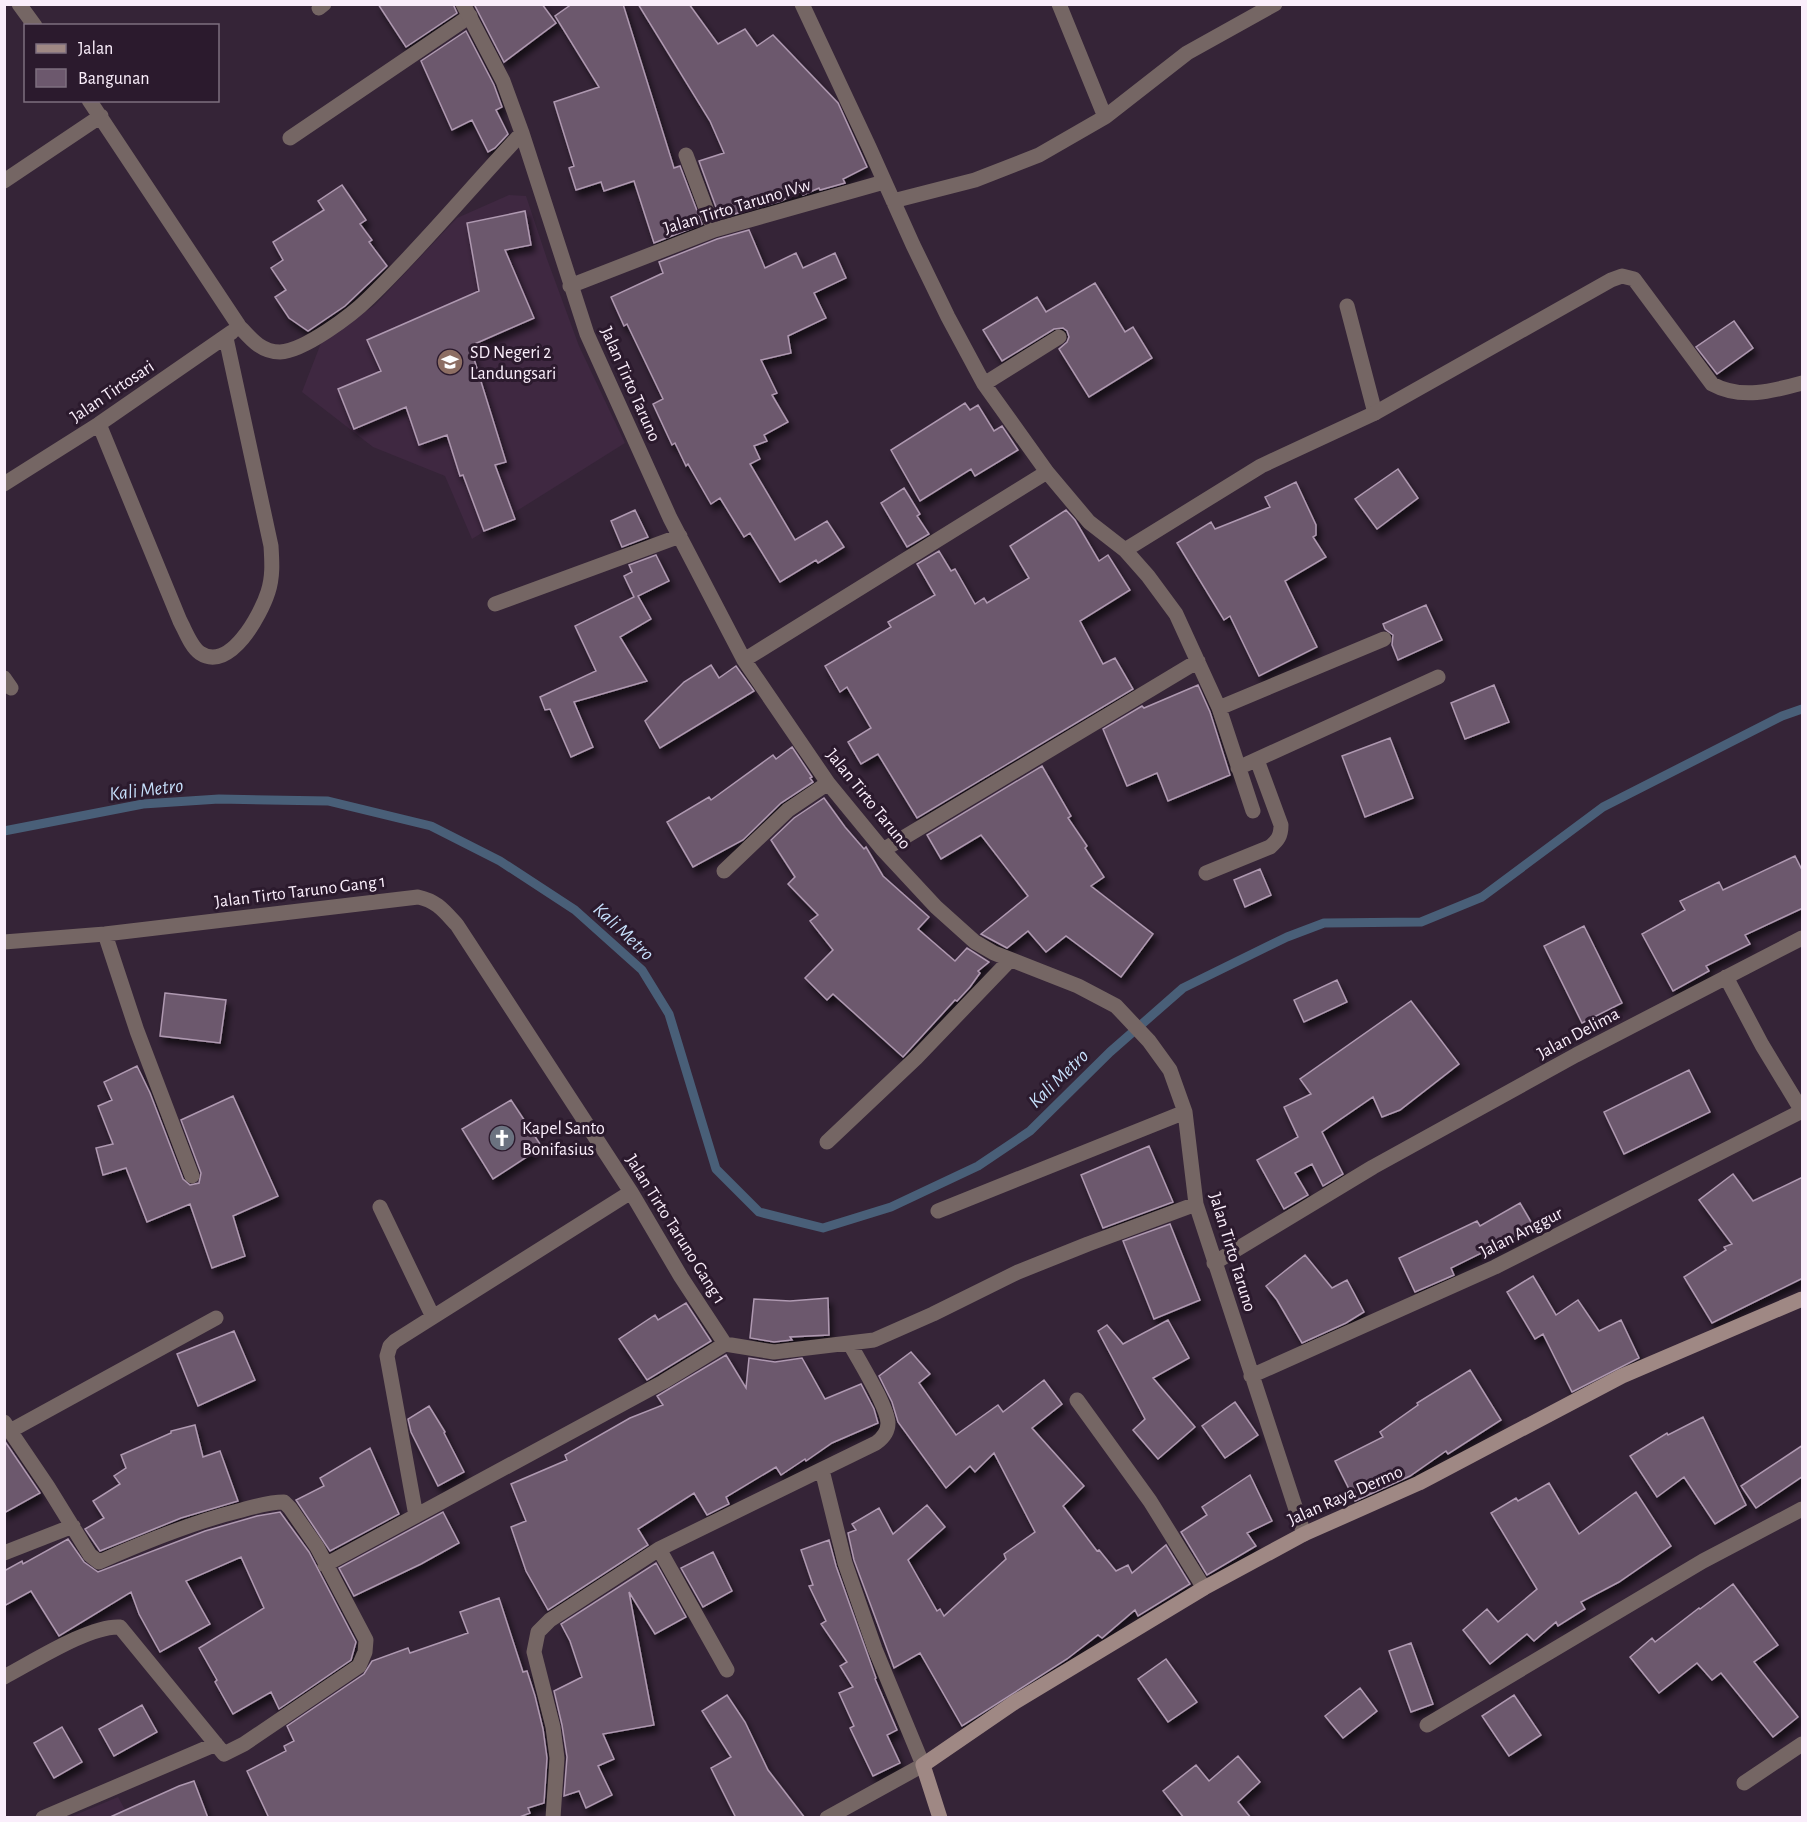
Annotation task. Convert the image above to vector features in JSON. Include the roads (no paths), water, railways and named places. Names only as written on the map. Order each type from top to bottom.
[{"type":"street","points":[[19,4],[34,24]]},
{"type":"street","points":[[802,4],[948,317],[984,384],[1047,472],[1089,522],[1125,550],[1149,576],[1176,614],[1219,708],[1253,811]]},
{"type":"street","points":[[1059,4],[1105,117]]},
{"type":"street","points":[[893,201],[975,180],[1040,155],[1105,117],[1187,53],[1275,4]]},
{"type":"street","points":[[290,138],[467,10]]},
{"type":"street","name":"Jalan Tirto Taruno","points":[[467,10],[503,81],[587,334],[670,518],[744,660],[828,783],[883,850],[936,907],[975,942],[1010,960],[1078,986],[1116,1006],[1149,1041],[1170,1070],[1185,1112],[1196,1204],[1304,1534]]},
{"type":"street","points":[[90,102],[239,326],[256,344],[267,351],[279,352],[291,351],[323,333],[368,299],[522,133]]},
{"type":"street","points":[[4,182],[101,117]]},
{"type":"street","points":[[686,155],[714,230]]},
{"type":"street","name":"Jalan Tirto Taruno IVw","points":[[570,286],[714,230],[884,182]]},
{"type":"street","points":[[1125,550],[1260,466],[1375,413],[1611,280],[1622,276],[1634,279],[1712,384],[1731,392],[1755,394],[1803,383]]},
{"type":"street","points":[[1347,306],[1375,413]]},
{"type":"street","name":"Jalan Tirtosari","points":[[4,484],[99,424],[226,338],[239,326]]},
{"type":"street","points":[[99,424],[186,631],[200,652],[214,657],[227,653],[239,643],[256,619],[268,592],[273,568],[271,546],[226,338]]},
{"type":"street","points":[[984,384],[1059,338]]},
{"type":"street","points":[[744,660],[1047,472]]},
{"type":"street","points":[[495,604],[680,536]]},
{"type":"street","points":[[1219,708],[1384,639]]},
{"type":"street","points":[[883,850],[1198,661]]},
{"type":"street","points":[[1238,768],[1438,677]]},
{"type":"street","points":[[1206,873],[1270,847],[1278,840],[1281,825],[1257,760]]},
{"type":"street","points":[[724,871],[788,810],[828,783]]},
{"type":"street","name":"Jalan Tirto Taruno Gang 1","points":[[4,942],[105,934],[418,897],[438,904],[456,925],[631,1192],[725,1344]]},
{"type":"street","points":[[105,934],[137,1031],[192,1176]]},
{"type":"street","name":"Jalan Delima","points":[[1214,1263],[1373,1167],[1576,1055],[1802,938]]},
{"type":"street","points":[[827,1142],[916,1058],[1010,960]]},
{"type":"street","points":[[1726,977],[1762,1045],[1803,1111]]},
{"type":"street","name":"Jalan Anggur","points":[[1251,1376],[1494,1267],[1803,1111]]},
{"type":"street","points":[[938,1211],[1185,1112]]},
{"type":"street","points":[[417,1516],[387,1356],[390,1346],[394,1341],[631,1192]]},
{"type":"street","points":[[325,1564],[663,1382],[725,1344],[774,1352],[874,1340],[1018,1272],[1196,1204]]},
{"type":"street","points":[[380,1207],[433,1317]]},
{"type":"street","name":"Jalan Raya Dermo","points":[[923,1765],[1015,1702],[1204,1588],[1304,1534],[1419,1483],[1622,1376],[1803,1299]]},
{"type":"street","points":[[4,1677],[59,1647],[109,1626],[120,1627],[224,1754],[244,1744],[359,1666],[365,1652],[366,1640],[317,1547],[284,1502],[273,1502],[212,1518],[167,1533],[99,1562],[90,1555],[7,1426],[216,1318]]},
{"type":"street","points":[[553,1818],[557,1758],[553,1727],[534,1652],[538,1632],[550,1620],[660,1549],[876,1443],[883,1437],[888,1422],[884,1409],[850,1344]]},
{"type":"street","points":[[1077,1400],[1150,1501],[1204,1588]]},
{"type":"street","points":[[822,1470],[845,1563],[875,1649],[923,1765],[940,1818]]},
{"type":"street","points":[[1427,1725],[1703,1561],[1803,1509]]},
{"type":"street","points":[[4,1553],[73,1526]]},
{"type":"street","points":[[660,1549],[726,1670]]},
{"type":"street","points":[[43,1818],[216,1744]]},
{"type":"street","points":[[1744,1783],[1803,1744]]},
{"type":"street","points":[[828,1818],[923,1765]]},
{"type":"waterway","name":"Kali Metro","points":[[4,831],[143,804],[219,799],[328,801],[431,826],[500,861],[575,910],[642,970],[669,1014],[716,1169],[759,1212],[823,1228],[891,1207],[978,1166],[1030,1131],[1110,1052],[1183,988],[1287,937],[1324,923],[1421,922],[1482,897],[1603,807],[1782,716],[1802,709]]},
{"type":"place","name":"SD Negeri 2 Landungsari","points":[[450,362]]},
{"type":"place","name":"Kapel Santo Bonifasius","points":[[502,1138]]}]
